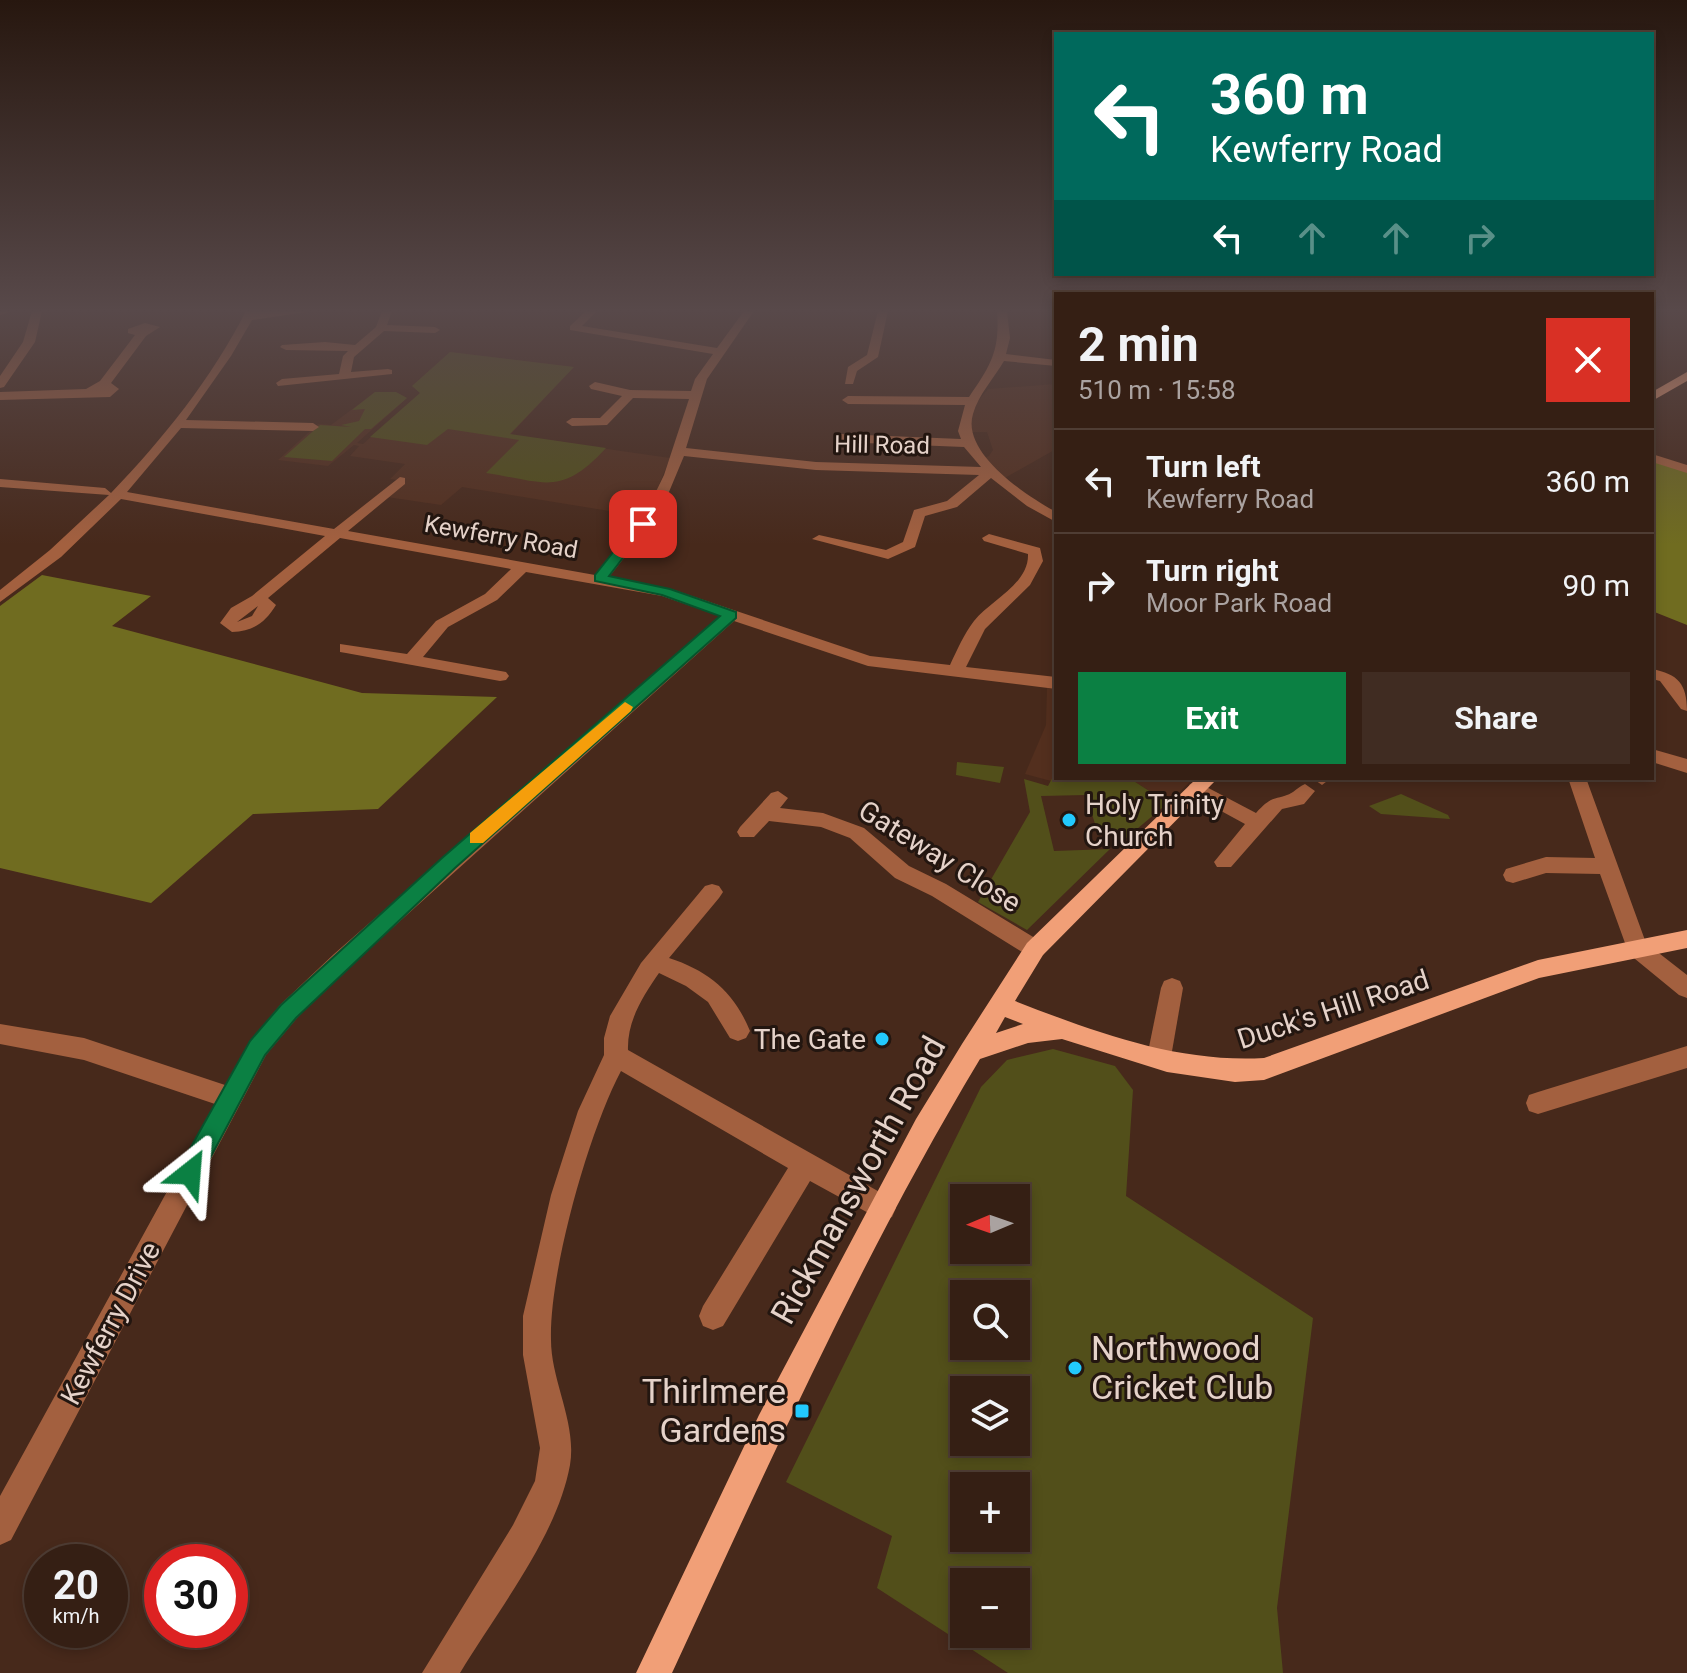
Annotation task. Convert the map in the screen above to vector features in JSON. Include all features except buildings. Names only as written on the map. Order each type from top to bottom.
[{"type":"main road","name":"Rickmansworth Road","points":[[654,1673],[770,1426],[883,1208],[970,1052],[1035,949],[1203,783]]},
{"type":"main road","name":"Duck's Hill Road","points":[[1000,1005],[1065,1031],[1216,1072],[1264,1069],[1538,969],[1687,939]]},
{"type":"main road","points":[[970,1052],[1028,1033],[1065,1031]]},
{"type":"street","points":[[0,396],[86,392],[93,389]]},
{"type":"street","points":[[0,597],[64,548],[110,492],[178,424],[203,389]]},
{"type":"street","points":[[608,389],[630,394],[695,395]]},
{"type":"street","points":[[600,578],[654,511],[665,490],[698,389]]},
{"type":"street","points":[[981,389],[962,425],[966,443],[991,471],[1054,517]]},
{"type":"street","points":[[572,422],[603,422],[630,394]]},
{"type":"street","points":[[848,400],[973,401]]},
{"type":"street","points":[[178,424],[313,427]]},
{"type":"street","points":[[840,438],[966,443]]},
{"type":"street","name":"Hill Road","points":[[677,451],[816,466],[991,471]]},
{"type":"street","points":[[1654,459],[1687,469]]},
{"type":"street","points":[[819,539],[888,555],[910,544],[919,513],[952,504],[991,471]]},
{"type":"street","points":[[258,599],[400,481]]},
{"type":"street","name":"Kewferry Road","points":[[0,483],[110,492],[600,578],[665,592],[853,657],[1054,683]]},
{"type":"street","points":[[955,672],[979,624],[995,612],[1035,566],[1035,551],[989,538]]},
{"type":"street","points":[[412,659],[442,624],[491,597],[524,565]]},
{"type":"street","name":"Kewferry Drive","points":[[0,1529],[258,1048],[289,1011],[448,863],[731,615]]},
{"type":"street","points":[[346,648],[500,676]]},
{"type":"street","points":[[1654,674],[1666,677],[1687,705]]},
{"type":"street","points":[[1654,756],[1687,766]]},
{"type":"street","points":[[1578,780],[1637,948],[1687,988]]},
{"type":"street","points":[[1224,862],[1276,803],[1297,799],[1316,782]]},
{"type":"street","points":[[1203,783],[1259,823]]},
{"type":"street","name":"Gateway Close","points":[[747,832],[771,806],[857,833],[902,872],[939,890],[1035,949]]},
{"type":"street","points":[[1513,875],[1546,865],[1609,866]]},
{"type":"street","points":[[440,1673],[541,1506],[555,1461],[536,1341],[538,1304],[547,1262],[595,1098],[616,1056],[613,1046],[618,1026],[655,962],[686,918],[712,892]]},
{"type":"street","points":[[655,962],[714,991],[727,1004],[738,1031]]},
{"type":"street","points":[[1159,1057],[1172,988]]},
{"type":"street","points":[[0,1034],[84,1049],[229,1098]]},
{"type":"street","points":[[616,1056],[883,1208]]},
{"type":"street","points":[[1538,1103],[1687,1057]]},
{"type":"street","points":[[713,1316],[805,1165]]},
{"type":"shaded area","points":[[416,389],[553,389],[510,435],[670,458],[646,517],[462,487],[441,505],[387,497],[404,481],[390,479],[405,464],[350,456],[359,446],[354,445],[328,466],[278,460],[318,424],[331,425],[375,392],[396,392],[407,398],[357,443],[363,444],[420,393]]},
{"type":"shaded area","points":[[416,389],[553,389],[510,434],[606,448],[577,474],[564,480],[538,482],[486,473],[519,440],[448,429],[427,445],[370,437],[420,393]]},
{"type":"shaded area","points":[[988,389],[1054,389],[1054,450],[1003,479],[979,460],[989,456],[993,450],[987,432],[962,432],[971,409]]},
{"type":"shaded area","points":[[375,392],[396,392],[407,398],[371,429],[365,429],[332,461],[284,457],[320,425],[351,427],[341,425],[359,421],[365,409],[352,410]]},
{"type":"shaded area","points":[[1654,460],[1687,470],[1687,625],[1654,612]]},
{"type":"shaded area","points":[[42,575],[151,596],[112,626],[362,693],[497,697],[378,809],[253,814],[151,903],[0,868],[0,606]]},
{"type":"shaded area","points":[[1047,688],[1054,689],[1054,775],[1051,781],[1025,774],[1046,725]]},
{"type":"shaded area","points":[[957,762],[1004,767],[1000,783],[956,775]]},
{"type":"shaded area","points":[[1054,775],[1054,780],[1132,780],[1168,803],[1125,839],[1111,829],[1096,827],[1086,795],[1041,796],[1054,851],[1110,849],[1027,930],[978,902],[1030,812],[1024,779],[1048,786]]},
{"type":"shaded area","points":[[1132,780],[1192,780],[1168,803]]},
{"type":"shaded area","points":[[1401,794],[1448,815],[1450,819],[1381,814],[1369,806]]},
{"type":"shaded area","name":"Northwood Cricket Club","points":[[1053,1049],[1115,1066],[1133,1090],[1126,1196],[1313,1318],[1277,1608],[1283,1673],[1008,1673],[969,1648],[1030,1648],[1030,1568],[950,1568],[950,1635],[877,1588],[892,1536],[786,1482],[981,1087],[1007,1060]]},
{"type":"slow traffic","points":[[477,838],[625,707]]},
{"type":"place","name":"Holy Trinity Church","points":[[1069,820]]},
{"type":"place","name":"The Gate","points":[[882,1039]]},
{"type":"place","name":"Northwood Cricket Club","points":[[1075,1368]]},
{"type":"place","name":"Thirlmere Gardens","points":[[802,1411]]},
{"type":"route","points":[[190,1173],[258,1048],[289,1011],[448,863],[731,615],[665,592],[600,578],[643,524]]}]
